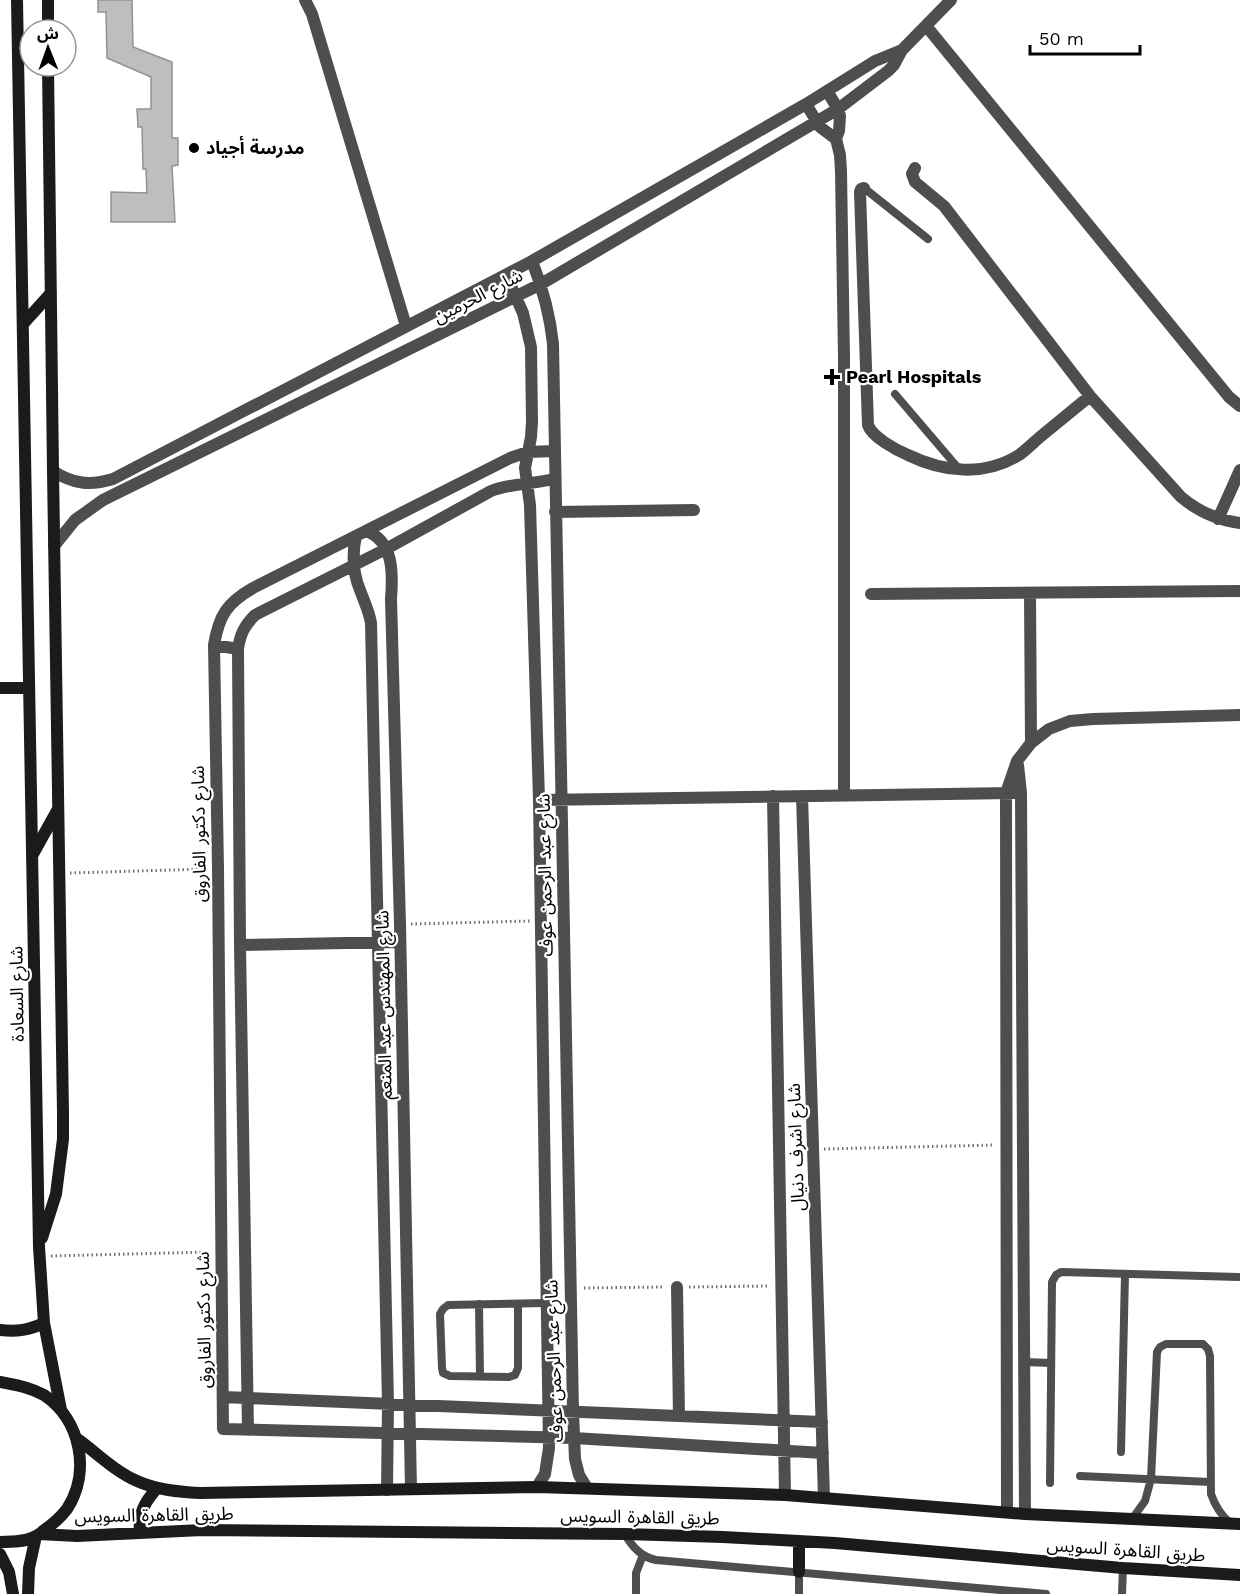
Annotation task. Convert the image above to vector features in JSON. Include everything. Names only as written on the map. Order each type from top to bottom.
[{"type":"street","name":"شارع السعادة","points":[[17,0],[40,1252],[44,1323],[61,1410]]},
{"type":"street","points":[[48,0],[48,18]]},
{"type":"street","points":[[305,0],[312,14],[406,326]]},
{"type":"street","points":[[311,0],[312,14]]},
{"type":"street","name":"شارع الحرمين","points":[[54,546],[75,520],[103,500],[517,297],[838,109],[888,71],[902,50],[951,0]]},
{"type":"street","points":[[927,27],[1229,397],[1240,406]]},
{"type":"street","name":"شارع الحرمين","points":[[53,471],[75,482],[88,484],[113,479],[532,261],[806,104],[875,61],[902,50]]},
{"type":"street","points":[[40,1252],[56,1194],[63,1139],[48,78]]},
{"type":"street","points":[[827,91],[838,109],[840,124],[836,138],[841,163],[844,357],[844,795]]},
{"type":"street","points":[[806,104],[816,121],[836,138]]},
{"type":"street","points":[[915,168],[912,174],[915,182],[944,206],[1090,396],[1180,497],[1207,515],[1240,523]]},
{"type":"street","points":[[864,188],[860,192],[868,425],[871,433],[902,453],[939,468],[980,469],[1000,464],[1019,455],[1090,396]]},
{"type":"street","name":"شارع عبد الرحمن عوف","points":[[532,261],[547,304],[553,344],[573,1411],[575,1459],[579,1475],[587,1488]]},
{"type":"street","name":"شارع عبد الرحمن عوف","points":[[506,274],[523,313],[531,347],[532,422],[525,468],[531,515],[539,800],[548,1410],[548,1460],[546,1474],[537,1487]]},
{"type":"street","points":[[23,324],[51,293]]},
{"type":"street","points":[[843,329],[865,329]]},
{"type":"street","points":[[844,357],[866,357]]},
{"type":"street","name":"شارع دكتور الفاروق","points":[[248,1430],[223,1429],[214,645],[217,627],[225,610],[237,597],[510,458],[528,452],[554,451]]},
{"type":"street","points":[[1218,519],[1240,470]]},
{"type":"street","points":[[554,479],[502,487],[491,491],[386,549],[255,615],[246,624],[240,636],[238,649],[240,945],[248,1430],[574,1438],[823,1453]]},
{"type":"street","points":[[555,512],[694,510]]},
{"type":"street","points":[[361,534],[379,537],[386,549]]},
{"type":"street","name":"شارع المهندس عبد المنعم","points":[[361,534],[354,550],[354,565],[371,623],[388,1404],[387,1490]]},
{"type":"street","name":"شارع المهندس عبد المنعم","points":[[386,549],[393,578],[411,1489]]},
{"type":"street","points":[[871,594],[1240,591]]},
{"type":"street","points":[[1030,592],[1031,743]]},
{"type":"street","points":[[214,645],[238,649]]},
{"type":"street","points":[[0,688],[29,688]]},
{"type":"street","points":[[1007,1512],[1006,793],[1017,761],[1031,743],[1049,729],[1070,721],[1093,718],[1240,715]]},
{"type":"street","points":[[1017,761],[1021,793],[1025,1514]]},
{"type":"street","points":[[539,800],[1021,793]]},
{"type":"street","name":"شارع اشرف دنيال","points":[[773,796],[785,1496]]},
{"type":"street","name":"شارع اشرف دنيال","points":[[802,796],[824,1498]]},
{"type":"street","points":[[32,855],[58,808]]},
{"type":"street","points":[[240,945],[400,942]]},
{"type":"street","points":[[677,1287],[679,1416]]},
{"type":"street","points":[[0,1330],[16,1332],[44,1323]]},
{"type":"street","points":[[0,1382],[23,1386],[44,1395],[61,1410],[70,1423],[80,1456],[80,1474],[75,1493],[66,1509],[54,1523],[38,1535],[15,1542],[0,1542]]},
{"type":"street","points":[[222,1397],[822,1422]]},
{"type":"street","name":"طريق القاهرة السويس","points":[[76,1438],[117,1470],[136,1481],[178,1492],[587,1488],[824,1498],[1025,1514],[1235,1524]]},
{"type":"street","points":[[140,1532],[139,1523],[143,1507],[157,1488]]},
{"type":"street","name":"طريق القاهرة السويس","points":[[38,1535],[77,1536],[214,1530],[723,1537],[1240,1575]]},
{"type":"street","points":[[28,1594],[29,1568],[38,1535]]},
{"type":"street","points":[[799,1541],[799,1572]]},
{"type":"street","points":[[0,1554],[9,1572],[14,1594]]},
{"type":"lane","points":[[864,188],[928,239]]},
{"type":"lane","points":[[895,394],[960,470]]},
{"type":"lane","points":[[1050,1483],[1053,1278],[1061,1272],[1238,1277]]},
{"type":"lane","points":[[1121,1452],[1125,1274]]},
{"type":"lane","points":[[518,1304],[519,1368],[515,1375],[509,1377],[450,1376],[443,1373],[441,1314],[448,1305],[546,1303]]},
{"type":"lane","points":[[479,1304],[480,1376]]},
{"type":"lane","points":[[1132,1520],[1145,1501],[1151,1479],[1157,1352],[1166,1344],[1203,1344],[1209,1352],[1211,1494],[1222,1515],[1235,1524]]},
{"type":"lane","points":[[1024,1362],[1051,1363]]},
{"type":"lane","points":[[1080,1476],[1210,1482]]},
{"type":"lane","points":[[625,1534],[629,1543],[643,1555],[656,1560],[1047,1594]]},
{"type":"lane","points":[[636,1594],[636,1573],[643,1555]]},
{"type":"lane","points":[[1122,1594],[1123,1568]]},
{"type":"lane","points":[[799,1572],[799,1594]]},
{"type":"path","points":[[59,873],[218,868]]},
{"type":"path","points":[[400,924],[541,921]]},
{"type":"path","points":[[814,1149],[1007,1145]]},
{"type":"path","points":[[40,1252],[221,1252]]},
{"type":"building","points":[[98,0],[132,0],[133,47],[172,62],[172,138],[178,138],[178,165],[172,166],[175,222],[111,222],[111,192],[147,193],[146,169],[143,169],[142,127],[138,127],[137,109],[151,109],[151,77],[107,58],[106,12],[98,12]]},
{"type":"place","name":"مدرسة أجياد","points":[[194,148]]},
{"type":"place","name":"Pearl Hospitals","points":[[832,377]]}]
